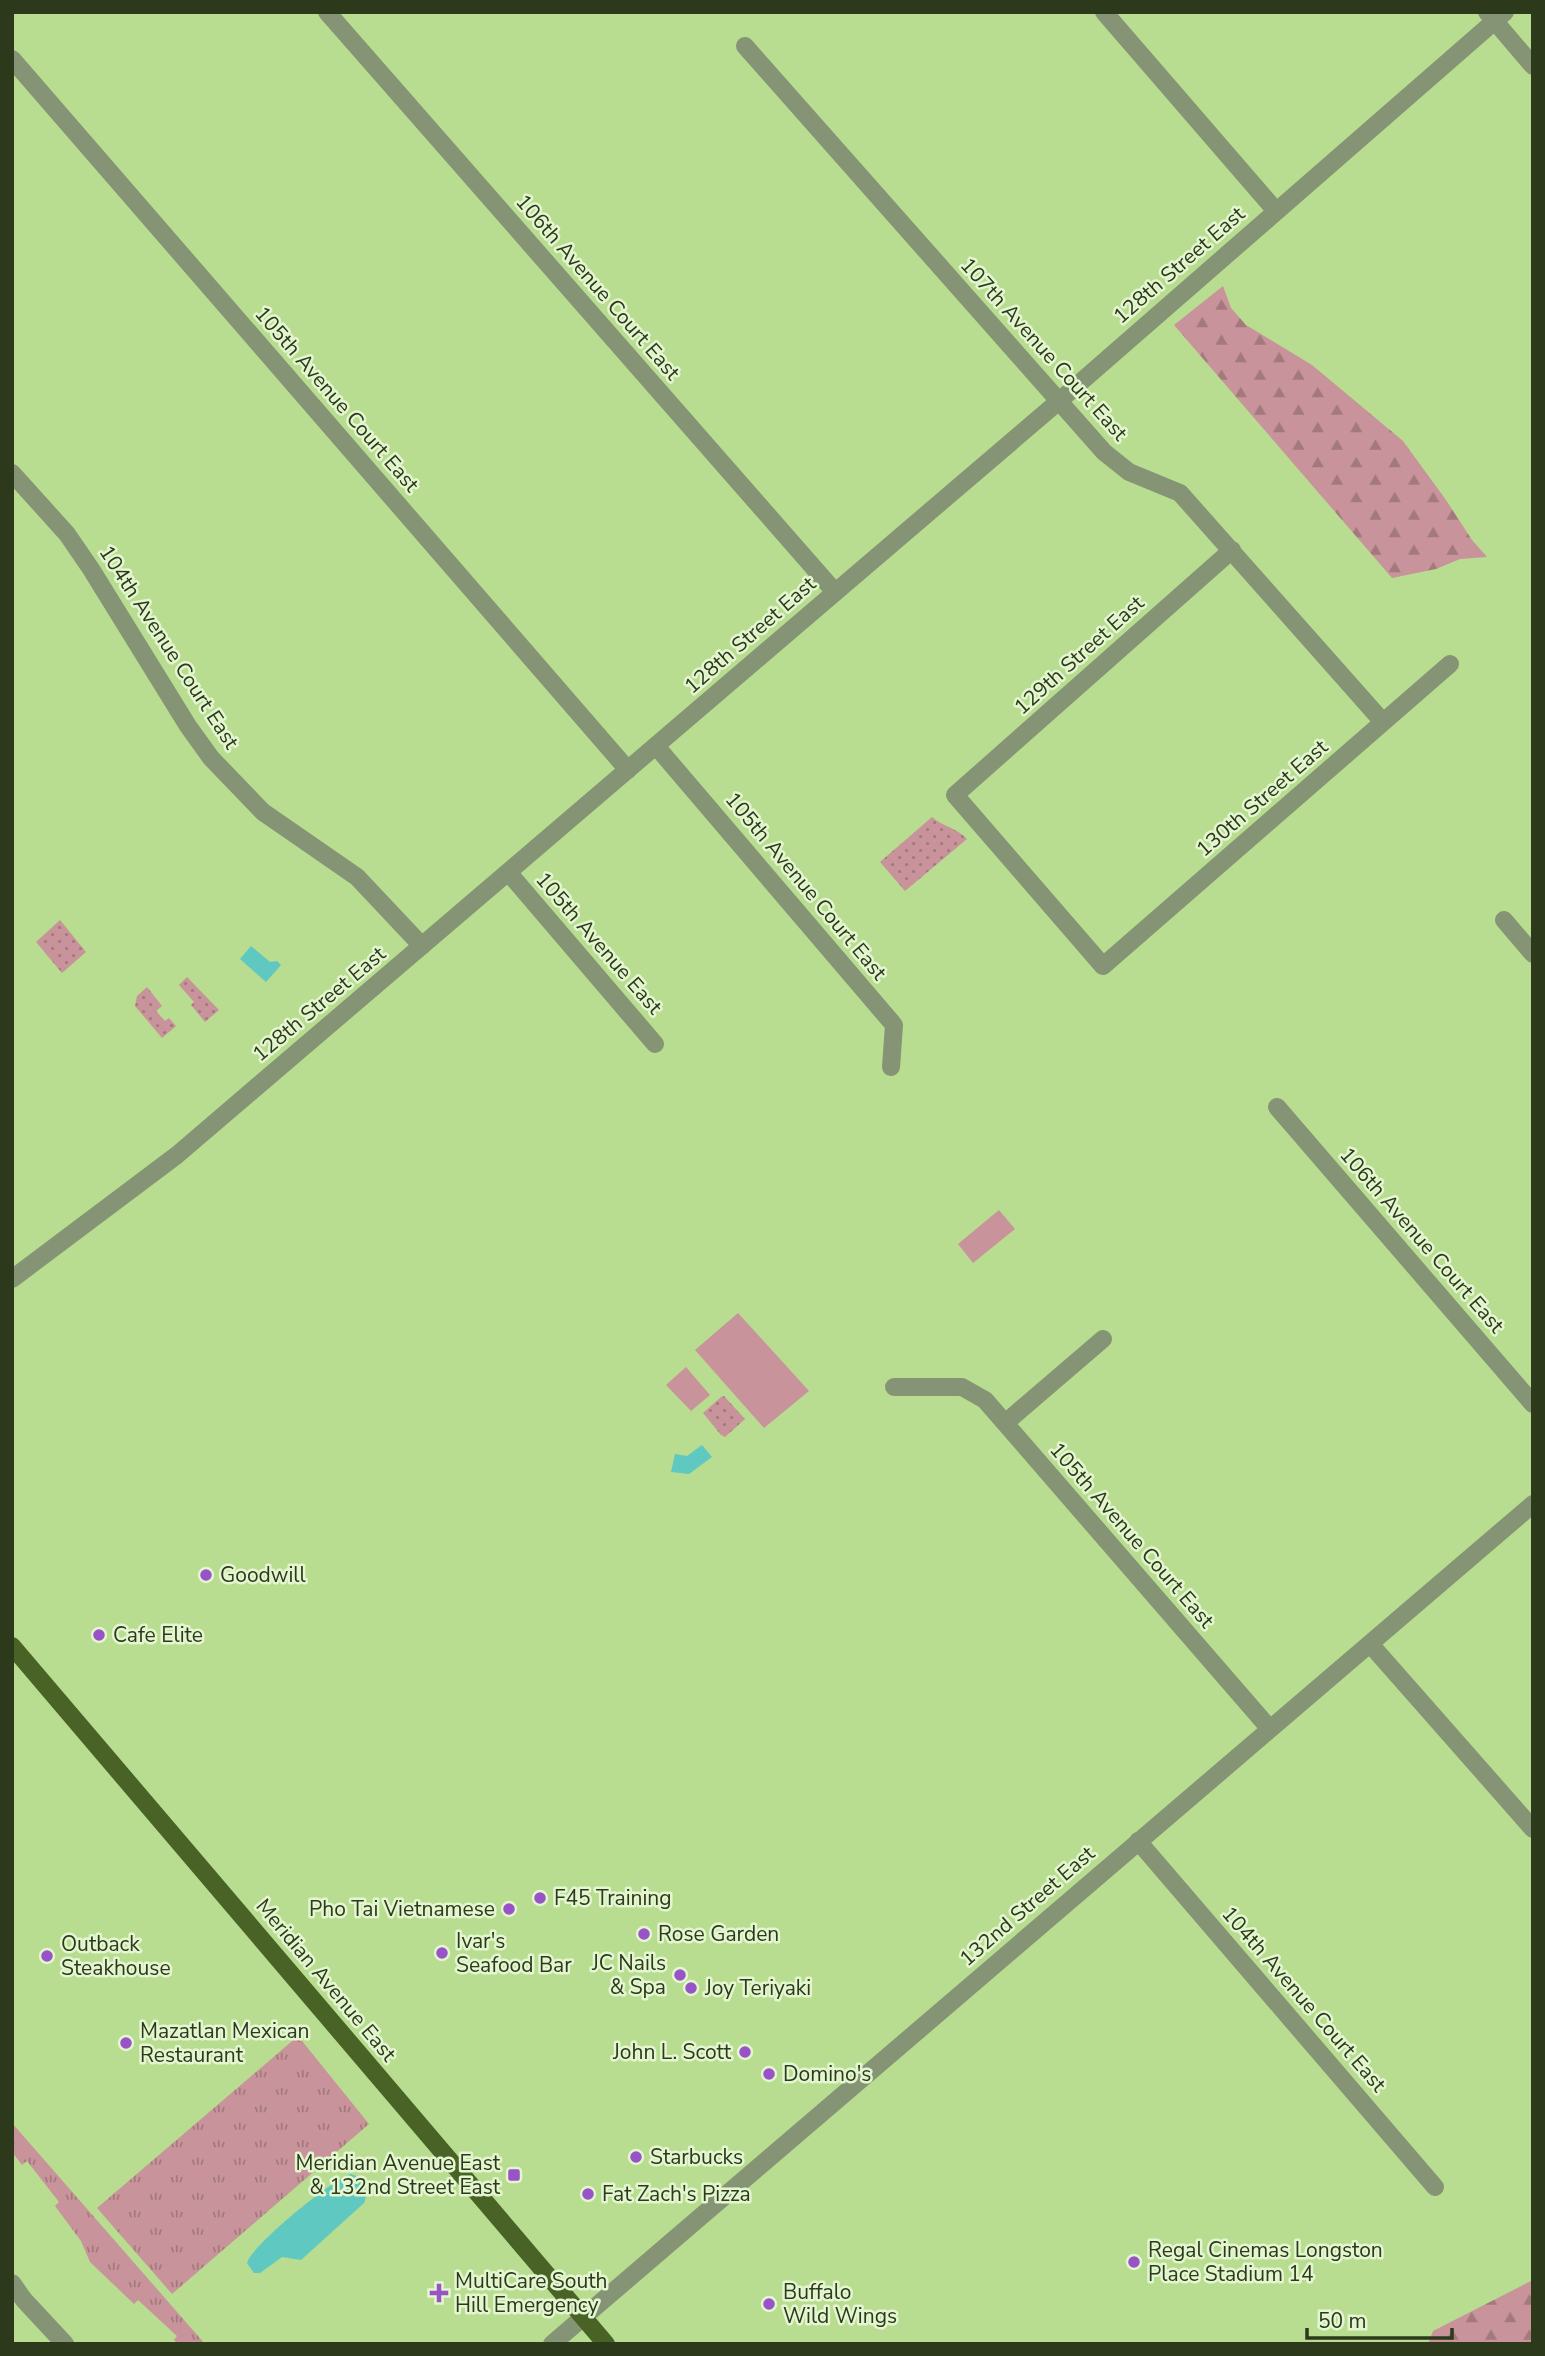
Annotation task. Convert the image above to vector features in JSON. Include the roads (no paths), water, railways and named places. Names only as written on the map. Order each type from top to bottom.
[{"type":"main road","name":"Meridian Avenue East","points":[[12,1646],[606,2344]]},
{"type":"street","name":"106th Avenue Court East","points":[[327,12],[835,592]]},
{"type":"street","points":[[1104,12],[1276,211]]},
{"type":"street","name":"128th Street East","points":[[12,1279],[177,1155],[1059,401],[1496,15]]},
{"type":"street","points":[[1496,15],[1533,66]]},
{"type":"street","name":"107th Avenue Court East","points":[[745,46],[1104,452],[1129,471],[1180,493],[1383,722]]},
{"type":"street","name":"105th Avenue Court East","points":[[12,59],[628,770]]},
{"type":"street","name":"104th Avenue Court East","points":[[12,473],[66,534],[92,569],[188,726],[211,758],[263,812],[357,877],[422,946]]},
{"type":"street","name":"129th Street East","points":[[1102,966],[956,794],[1232,550]]},
{"type":"street","name":"130th Street East","points":[[1102,966],[1450,664]]},
{"type":"street","name":"105th Avenue Court East","points":[[656,746],[894,1025],[891,1067]]},
{"type":"street","name":"105th Avenue East","points":[[508,872],[655,1044]]},
{"type":"street","points":[[1504,920],[1533,954]]},
{"type":"street","name":"106th Avenue Court East","points":[[1277,1107],[1533,1404]]},
{"type":"street","points":[[1006,1423],[1103,1339]]},
{"type":"street","name":"105th Avenue Court East","points":[[894,1387],[951,1386],[970,1389],[979,1395],[1270,1729]]},
{"type":"street","name":"132nd Street East","points":[[552,2344],[1533,1504]]},
{"type":"street","points":[[1371,1644],[1533,1829]]},
{"type":"street","name":"104th Avenue Court East","points":[[1138,1842],[1435,2187]]},
{"type":"street","points":[[12,2283],[65,2344]]},
{"type":"water","points":[[251,946],[270,962],[277,961],[281,965],[266,982],[240,959]]},
{"type":"water","points":[[702,1445],[712,1457],[689,1474],[671,1472],[675,1454],[687,1456]]},
{"type":"water","points":[[351,2174],[364,2186],[364,2203],[301,2260],[282,2257],[260,2273],[254,2273],[247,2263],[263,2242],[328,2187]]},
{"type":"place","name":"Goodwill","points":[[206,1575]]},
{"type":"place","name":"Cafe Elite","points":[[99,1635]]},
{"type":"place","name":"F45 Training","points":[[540,1898]]},
{"type":"place","name":"Pho Tai Vietnamese","points":[[509,1909]]},
{"type":"place","name":"Rose Garden","points":[[644,1934]]},
{"type":"place","name":"Ivar's Seafood Bar","points":[[442,1953]]},
{"type":"place","name":"Outback Steakhouse","points":[[47,1956]]},
{"type":"place","name":"JC Nails & Spa","points":[[680,1975]]},
{"type":"place","name":"Joy Teriyaki","points":[[691,1988]]},
{"type":"place","name":"Mazatlan Mexican Restaurant","points":[[126,2043]]},
{"type":"place","name":"John L. Scott","points":[[745,2052]]},
{"type":"place","name":"Domino's","points":[[769,2074]]},
{"type":"place","name":"Starbucks","points":[[636,2157]]},
{"type":"place","name":"Meridian Avenue East & 132nd Street East","points":[[514,2175]]},
{"type":"place","name":"Fat Zach's Pizza","points":[[588,2194]]},
{"type":"place","name":"Regal Cinemas Longston Place Stadium 14","points":[[1134,2262]]},
{"type":"place","name":"MultiCare South Hill Emergency","points":[[439,2293]]},
{"type":"place","name":"Buffalo Wild Wings","points":[[769,2304]]}]
